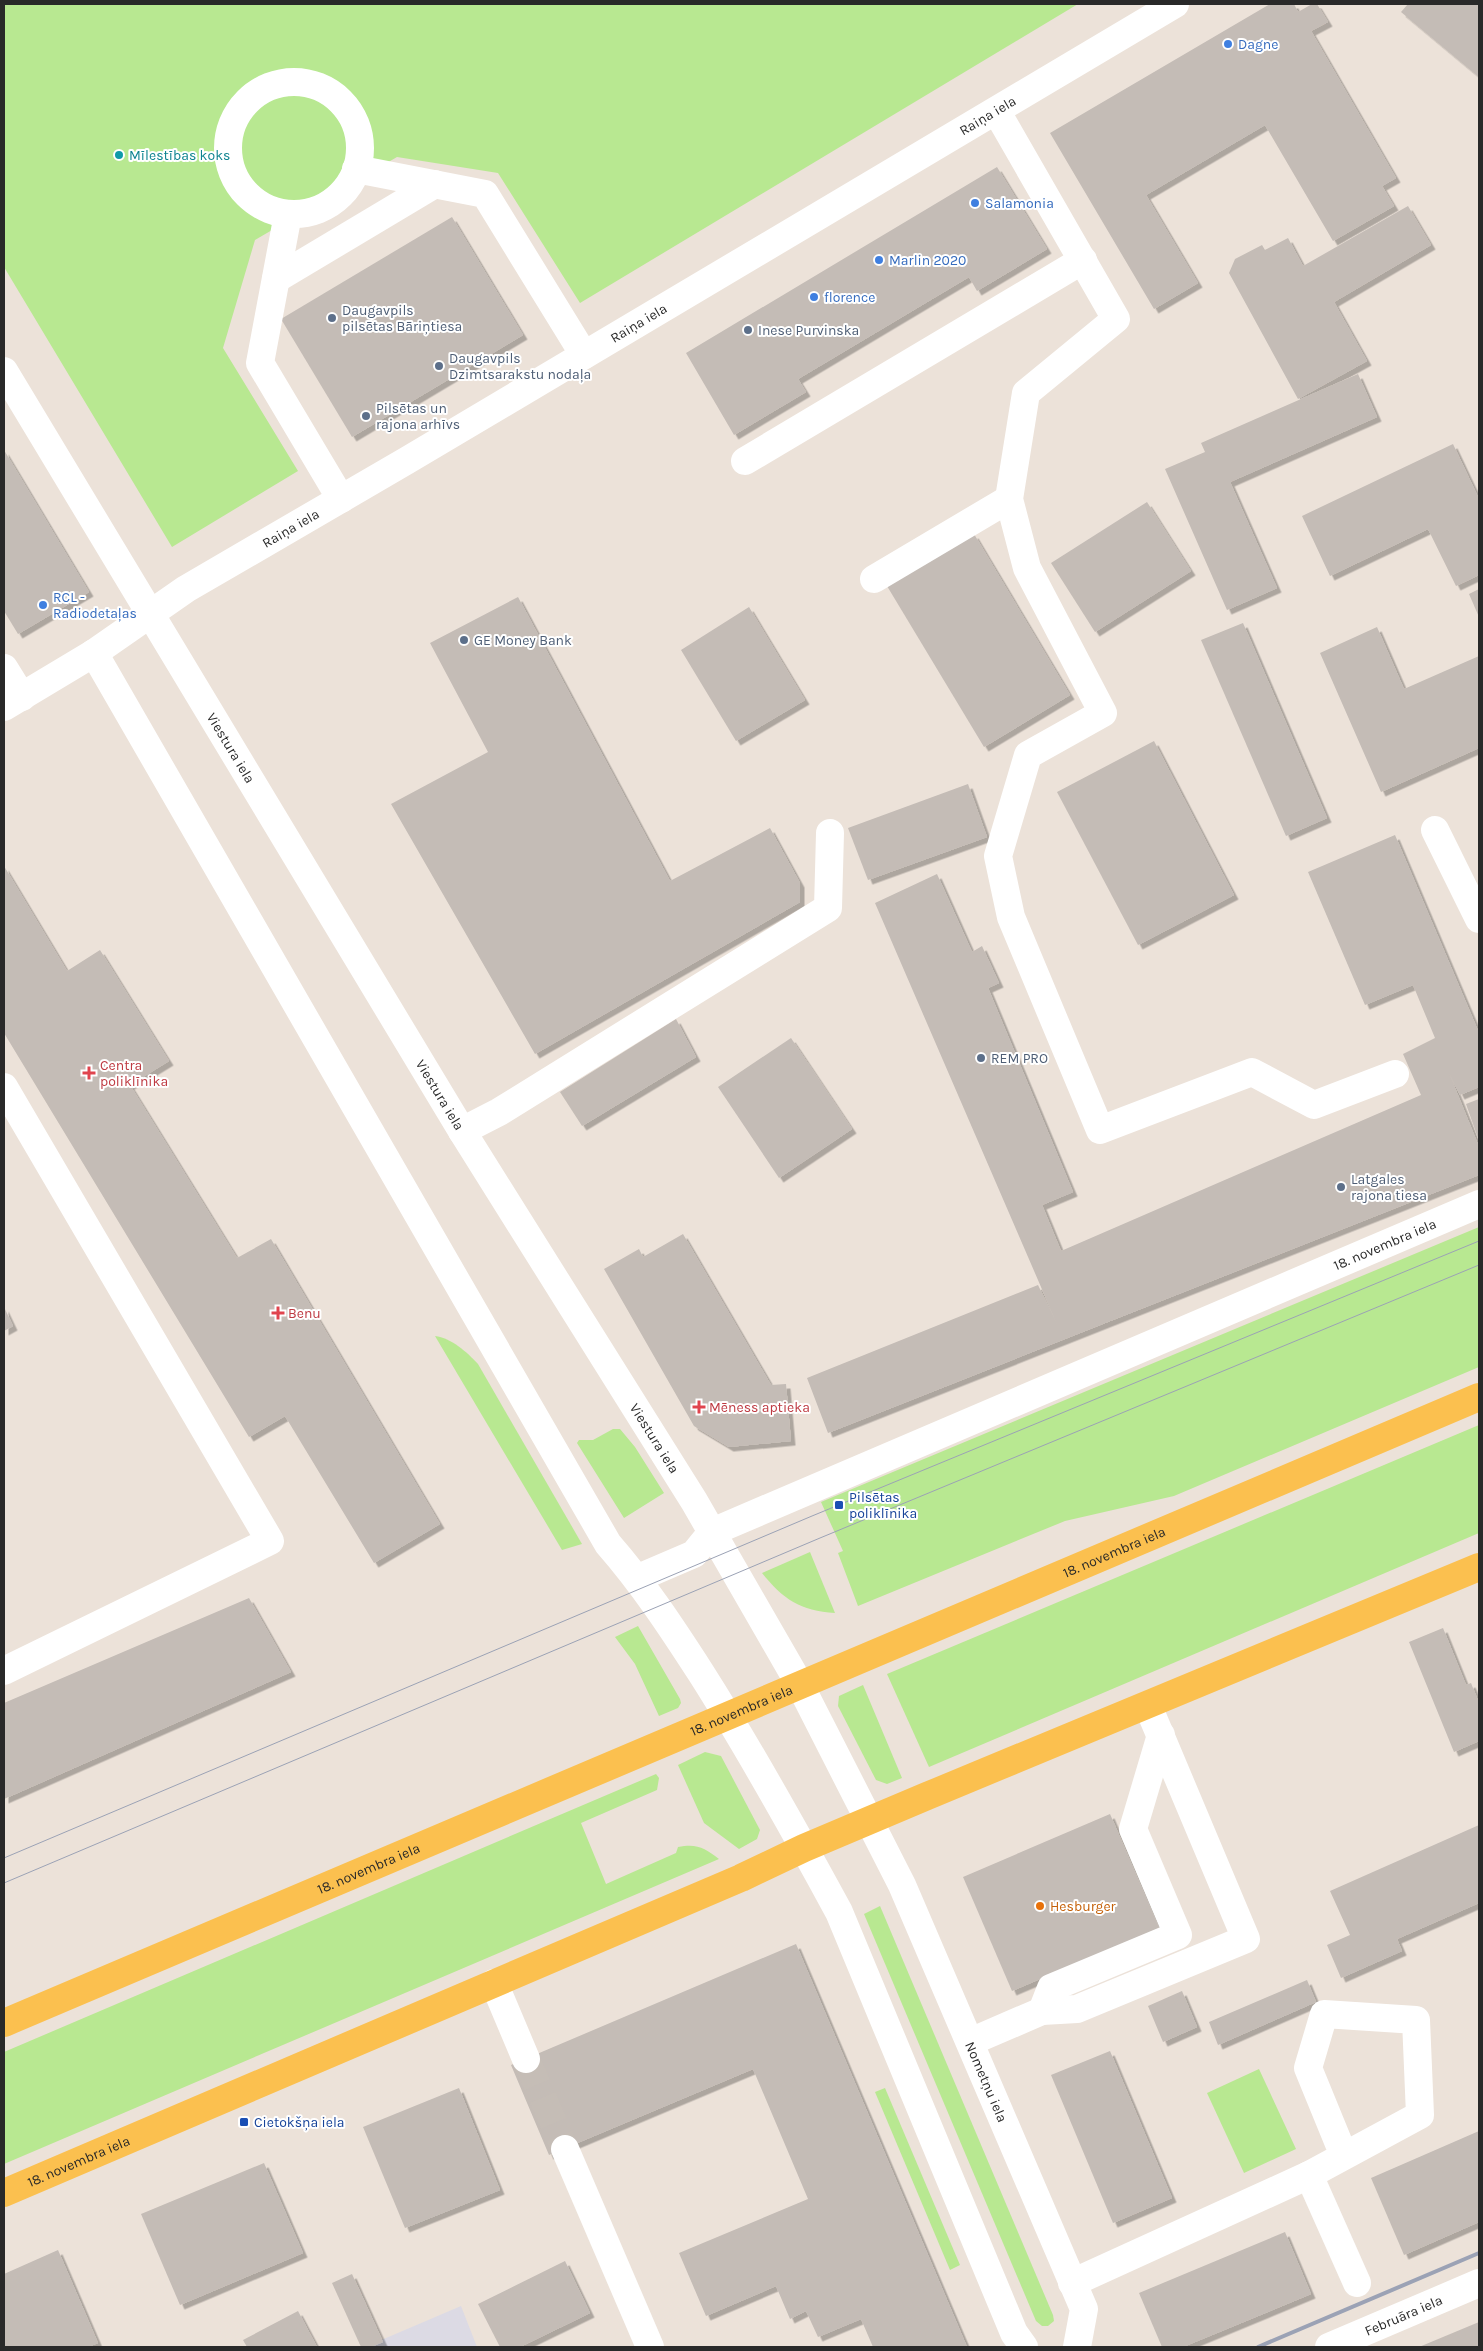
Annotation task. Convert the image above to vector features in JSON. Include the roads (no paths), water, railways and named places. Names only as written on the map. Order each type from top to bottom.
[{"type":"main road","name":"18. novembra iela","points":[[4,2024],[1479,1397]]},
{"type":"main road","name":"18. novembra iela","points":[[4,2193],[741,1878],[804,1848],[1479,1567]]},
{"type":"street","name":"Raiņa iela","points":[[13,702],[94,653],[186,590],[997,112],[1175,4]]},
{"type":"street","points":[[304,83],[329,92],[341,102],[353,119],[360,139],[360,160],[352,180],[340,196],[322,209],[301,214],[288,214],[278,213],[258,204],[241,189],[231,169],[228,147],[232,125],[244,106],[259,92],[281,84],[304,83]]},
{"type":"street","points":[[997,112],[1116,319],[1026,393],[1009,499],[1027,568],[1103,713],[1028,755],[998,856],[1011,917],[1100,1130],[1252,1072],[1314,1105],[1395,1074]]},
{"type":"street","points":[[356,169],[485,194],[584,355]]},
{"type":"street","points":[[276,279],[435,184]]},
{"type":"street","points":[[288,214],[260,363],[341,500]]},
{"type":"street","points":[[745,461],[1083,260]]},
{"type":"street","name":"Viestura iela","points":[[4,371],[462,1131],[712,1532],[800,1685],[871,1821]]},
{"type":"street","points":[[874,579],[1009,499]]},
{"type":"street","points":[[94,653],[608,1544],[638,1578],[728,1716],[804,1848],[839,1912],[1014,2333],[1024,2347]]},
{"type":"street","points":[[4,668],[13,702]]},
{"type":"street","points":[[1435,830],[1479,919]]},
{"type":"street","points":[[462,1131],[499,1112],[828,908],[830,833]]},
{"type":"street","points":[[4,1087],[270,1541],[4,1671]]},
{"type":"street","name":"18. novembra iela","points":[[638,1578],[694,1554],[712,1532],[801,1493],[844,1478],[1479,1204]]},
{"type":"street","points":[[970,2042],[1042,2011],[1077,2008],[1246,1939],[1148,1706]]},
{"type":"street","points":[[1042,2011],[1051,1988],[1178,1935],[1134,1829],[1161,1735]]},
{"type":"street","name":"Nometņu iela","points":[[871,1821],[902,1885],[1084,2309],[1077,2347]]},
{"type":"street","points":[[494,1983],[526,2059]]},
{"type":"street","points":[[1072,2283],[1309,2176],[1420,2115],[1416,2020],[1324,2014],[1308,2068],[1344,2156]]},
{"type":"street","points":[[565,2149],[650,2347]]},
{"type":"street","points":[[1309,2176],[1357,2283]]},
{"type":"street","name":"Februāra iela","points":[[1329,2347],[1479,2283]]},
{"type":"tunnel","points":[[526,2059],[565,2149]]},
{"type":"tram line","points":[[4,1858],[812,1516],[1479,1241]]},
{"type":"tram line","points":[[4,1883],[820,1538],[1479,1265]]},
{"type":"railway","points":[[1258,2347],[1479,2253]]},
{"type":"place","name":"Dagne","points":[[1228,44]]},
{"type":"place","name":"Mīlestības koks","points":[[119,155]]},
{"type":"place","name":"Salamonia","points":[[975,203]]},
{"type":"place","name":"Marlin 2020","points":[[879,260]]},
{"type":"place","name":"florence","points":[[814,297]]},
{"type":"place","name":"Daugavpils pilsētas Bāriņtiesa","points":[[332,318]]},
{"type":"place","name":"Inese Purvinska","points":[[748,330]]},
{"type":"place","name":"Daugavpils Dzimtsarakstu nodaļa","points":[[439,366]]},
{"type":"place","name":"Pilsētas un rajona arhīvs","points":[[366,416]]},
{"type":"place","name":"RCL - Radiodetaļas","points":[[43,605]]},
{"type":"place","name":"GE Money Bank","points":[[464,640]]},
{"type":"place","name":"REM PRO","points":[[981,1058]]},
{"type":"place","name":"Centra poliklīnika","points":[[89,1073]]},
{"type":"place","name":"Latgales rajona tiesa","points":[[1341,1187]]},
{"type":"place","name":"Benu","points":[[278,1313]]},
{"type":"place","name":"Mēness aptieka","points":[[699,1407]]},
{"type":"place","name":"Pilsētas poliklīnika","points":[[839,1505]]},
{"type":"place","name":"Hesburger","points":[[1040,1906]]},
{"type":"place","name":"Cietokšņa iela","points":[[244,2122]]}]
